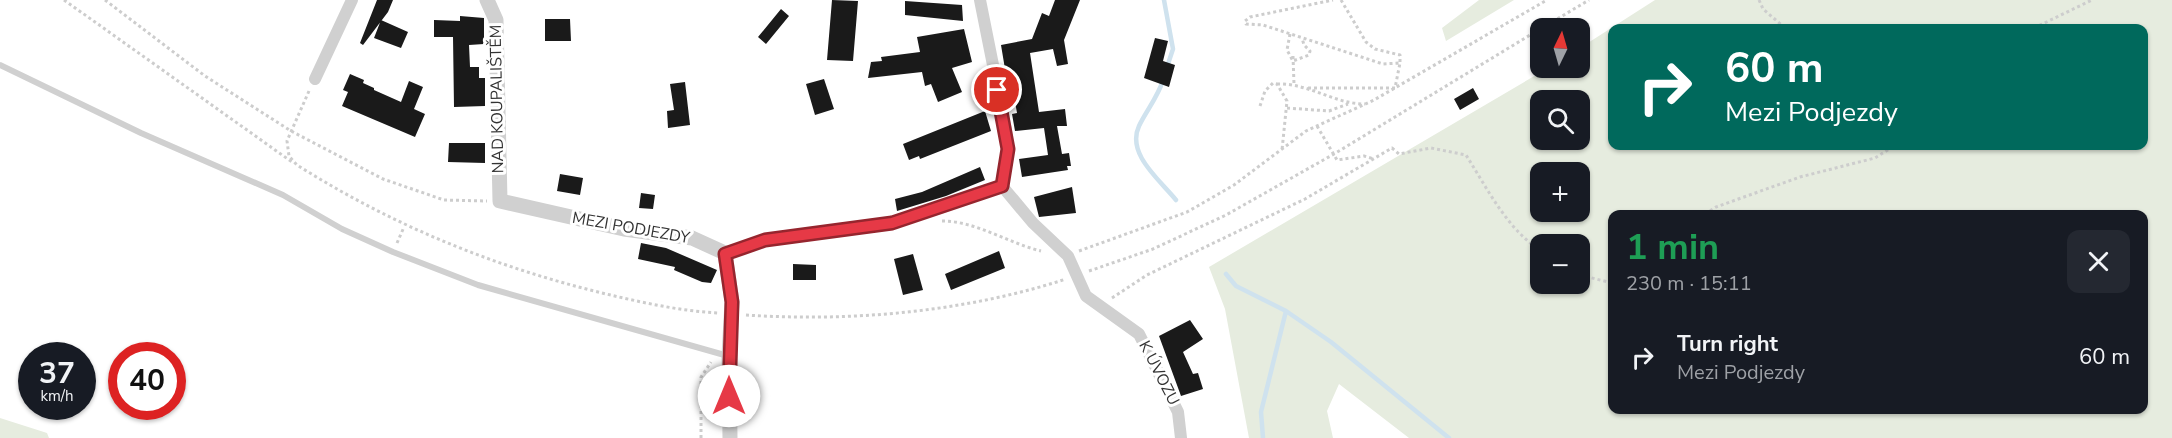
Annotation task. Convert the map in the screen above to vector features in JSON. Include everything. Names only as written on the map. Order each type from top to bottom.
[{"type":"street","points":[[315,78],[352,0]]},
{"type":"street","name":"NAD KOUPALIŠTĚM","points":[[487,0],[496,20],[500,201]]},
{"type":"street","points":[[730,438],[725,355],[732,302],[725,254],[765,240],[892,223],[1002,186],[1008,149],[1006,130],[980,0]]},
{"type":"street","name":"K ÚVOZU","points":[[1002,186],[1033,223],[1068,256],[1086,296],[1139,334],[1178,412],[1181,438]]},
{"type":"street","name":"MEZI PODJEZDY","points":[[500,201],[624,229],[692,238],[725,254]]},
{"type":"lane","points":[[0,65],[141,133],[283,195],[342,229],[393,252],[478,285],[725,355]]},
{"type":"path","points":[[64,0],[297,165],[366,207],[404,226],[460,249],[543,277],[634,300],[713,313]]},
{"type":"path","points":[[105,0],[205,76],[291,131],[383,179],[444,200],[500,201]]},
{"type":"path","points":[[1333,0],[1250,17],[1245,21],[1246,24],[1263,25],[1383,64],[1400,63]]},
{"type":"path","points":[[1341,0],[1366,42],[1375,49],[1400,55],[1395,88]]},
{"type":"path","points":[[1068,256],[1106,239],[1186,212],[1234,185],[1282,152],[1306,131],[1367,104],[1547,0]]},
{"type":"path","points":[[1559,18],[1588,0]]},
{"type":"path","points":[[1759,0],[1763,9],[1780,24]]},
{"type":"path","points":[[2042,24],[2092,0]]},
{"type":"path","points":[[1290,34],[1287,50],[1293,59],[1294,84]]},
{"type":"path","points":[[1101,267],[1204,225],[1334,154],[1530,36]]},
{"type":"path","points":[[1293,59],[1308,57],[1310,53],[1303,44],[1302,38]]},
{"type":"path","points":[[297,165],[286,150],[291,131],[315,78]]},
{"type":"path","points":[[1260,106],[1265,91],[1273,83],[1294,84],[1348,104],[1367,104]]},
{"type":"path","points":[[1277,84],[1287,101],[1282,152]]},
{"type":"path","points":[[1308,88],[1395,88]]},
{"type":"path","points":[[1287,108],[1329,111],[1341,109],[1348,104]]},
{"type":"path","points":[[1317,126],[1339,161],[1364,156],[1374,159]]},
{"type":"path","points":[[1105,310],[1112,298],[1147,275],[1305,199],[1392,148],[1399,154],[1431,148],[1466,155],[1498,207],[1530,242]]},
{"type":"path","points":[[1711,210],[1800,177],[1875,158],[1888,150]]},
{"type":"path","points":[[936,222],[958,221],[1021,246],[1045,251]]},
{"type":"path","points":[[393,252],[404,226]]},
{"type":"path","points":[[1590,278],[1608,282]]},
{"type":"path","points":[[751,316],[818,316],[928,308],[969,302],[1053,283]]},
{"type":"path","points":[[701,438],[701,377],[709,364],[725,355]]},
{"type":"shaded area","points":[[1479,0],[1514,0],[1446,41],[1442,28]]},
{"type":"shaded area","points":[[1655,0],[2172,0],[2172,438],[1409,438],[1339,384],[1327,411],[1333,438],[1249,438],[1225,309],[1209,267],[1531,78],[1590,78],[1590,42],[1608,30],[1608,150],[2148,150],[2148,24],[1618,24]]},
{"type":"shaded area","points":[[0,418],[47,433],[49,438],[0,438]]},
{"type":"building","points":[[377,0],[393,0],[388,12],[363,45],[360,43]]},
{"type":"building","points":[[832,0],[858,1],[853,61],[827,60]]},
{"type":"building","points":[[1055,0],[1080,0],[1064,40],[1068,64],[1057,66],[1053,49],[1030,53],[1039,112],[1065,109],[1067,126],[1057,126],[1062,154],[1069,153],[1071,166],[1067,166],[1068,170],[1022,177],[1019,159],[1048,155],[1044,128],[1015,131],[1012,114],[1017,113],[1010,74],[1006,75],[1001,45],[1032,39],[1042,13],[1049,16]]},
{"type":"building","points":[[905,1],[962,5],[963,21],[905,15]]},
{"type":"building","points":[[781,9],[789,16],[766,44],[758,37]]},
{"type":"building","points":[[460,16],[484,18],[484,44],[469,45],[470,67],[479,67],[479,78],[485,78],[485,106],[454,107],[453,37],[434,37],[434,20],[460,21]]},
{"type":"building","points":[[545,19],[570,19],[571,41],[545,41]]},
{"type":"building","points":[[381,20],[408,32],[401,48],[374,38]]},
{"type":"building","points":[[964,29],[972,62],[952,68],[962,92],[938,102],[931,84],[925,86],[922,72],[868,78],[871,62],[882,61],[881,57],[920,52],[917,37]]},
{"type":"building","points":[[1155,38],[1168,41],[1163,61],[1175,65],[1169,87],[1144,78]]},
{"type":"building","points":[[350,74],[364,80],[363,83],[374,90],[401,102],[409,81],[423,87],[414,109],[425,114],[415,137],[342,106],[348,92],[343,90]]},
{"type":"building","points":[[824,79],[834,109],[815,115],[806,84]]},
{"type":"building","points":[[685,82],[690,125],[668,128],[667,111],[674,110],[670,84]]},
{"type":"building","points":[[1473,88],[1479,99],[1460,110],[1454,99]]},
{"type":"building","points":[[985,111],[991,131],[920,159],[919,156],[909,160],[903,144]]},
{"type":"building","points":[[449,143],[485,143],[485,163],[448,162]]},
{"type":"building","points":[[980,167],[985,180],[946,196],[897,211],[895,199],[922,192]]},
{"type":"building","points":[[560,174],[583,178],[580,195],[557,191]]},
{"type":"building","points":[[1072,187],[1076,213],[1039,217],[1034,197]]},
{"type":"building","points":[[641,193],[655,195],[653,209],[639,208]]},
{"type":"building","points":[[641,243],[666,248],[717,270],[711,283],[702,282],[674,270],[675,267],[638,259]]},
{"type":"building","points":[[999,251],[1005,268],[951,290],[945,274]]},
{"type":"building","points":[[913,254],[923,290],[903,295],[894,259]]},
{"type":"building","points":[[793,264],[816,265],[816,280],[793,280]]},
{"type":"building","points":[[1190,320],[1203,339],[1183,352],[1193,374],[1198,373],[1203,389],[1181,396],[1159,336]]},
{"type":"waterway","points":[[1164,0],[1173,49],[1167,67]]},
{"type":"waterway","points":[[1163,80],[1139,126],[1136,136],[1137,147],[1147,166],[1176,200]]},
{"type":"waterway","points":[[1226,274],[1236,286],[1286,311],[1331,342],[1449,438]]},
{"type":"waterway","points":[[1263,438],[1261,412],[1286,311]]},
{"type":"route","points":[[729,396],[732,302],[725,254],[765,240],[892,223],[1002,186],[1008,149],[997,90]]}]
